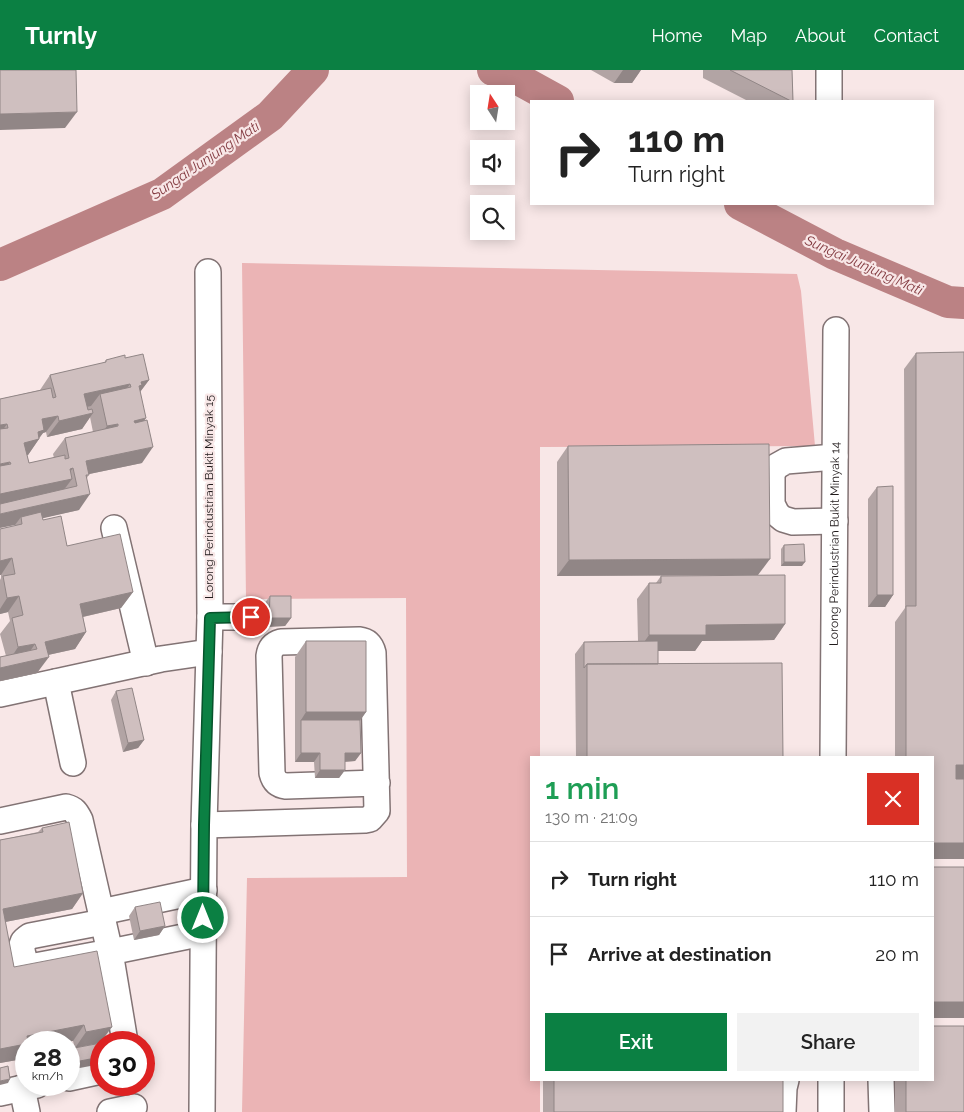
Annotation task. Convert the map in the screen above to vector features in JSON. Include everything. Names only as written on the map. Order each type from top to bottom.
[{"type":"street","points":[[829,70],[829,100]]},
{"type":"street","name":"Lorong Perindustrian Bukit Minyak 15","points":[[202,1112],[204,825],[210,618],[208,272]]},
{"type":"street","name":"Lorong Perindustrian Bukit Minyak 14","points":[[833,756],[836,330]]},
{"type":"street","points":[[835,457],[786,461],[777,466],[772,473],[772,504],[777,514],[792,522],[835,521]]},
{"type":"street","points":[[114,528],[146,663]]},
{"type":"street","points":[[210,618],[251,617]]},
{"type":"street","points":[[204,825],[365,820],[370,819],[377,811],[377,783],[372,648],[369,643],[359,640],[281,642],[269,651],[272,773],[276,783],[286,786],[377,783]]},
{"type":"street","points":[[0,694],[146,663],[209,652]]},
{"type":"street","points":[[56,682],[73,763]]},
{"type":"street","points":[[0,821],[66,807],[75,811],[80,820],[110,952],[123,1031]]},
{"type":"street","points":[[203,933],[35,966],[24,961],[22,943],[30,936],[204,890]]},
{"type":"street","points":[[784,1112],[786,1081]]},
{"type":"street","points":[[831,1081],[831,1112]]},
{"type":"street","points":[[882,1081],[882,1112]]},
{"type":"street","points":[[110,1112],[134,1107]]},
{"type":"shaded area","points":[[242,263],[797,274],[801,291],[815,446],[540,447],[540,756],[530,756],[530,1081],[540,1081],[540,1112],[242,1112],[247,878],[407,877],[406,598],[246,599]]},
{"type":"building","points":[[0,70],[76,70],[77,112],[0,114]]},
{"type":"building","points":[[730,70],[792,70],[793,100],[789,100]]},
{"type":"building","points":[[964,352],[964,765],[956,765],[956,779],[964,779],[964,843],[934,843],[934,756],[906,756],[906,606],[916,606],[916,353]]},
{"type":"building","points":[[143,354],[149,380],[141,382],[142,385],[139,386],[146,418],[134,421],[135,423],[147,420],[153,447],[86,461],[89,475],[86,475],[90,494],[0,514],[0,504],[77,486],[73,468],[70,469],[72,479],[0,494],[0,466],[11,464],[10,462],[0,464],[0,429],[8,428],[7,424],[0,425],[0,399],[51,388],[53,398],[56,397],[50,375],[106,362],[106,360],[125,355],[125,358]],"holes":[[[130,384],[131,387],[100,394],[107,426],[118,424],[118,426],[65,438],[69,458],[65,459],[65,455],[29,463],[24,443],[39,439],[38,432],[44,430],[42,419],[58,416],[59,421],[93,413],[92,409],[88,410],[84,394]]]},
{"type":"building","points":[[769,444],[770,559],[569,560],[568,446]]},
{"type":"building","points":[[893,486],[893,595],[877,595],[877,487]]},
{"type":"building","points":[[41,512],[43,520],[61,516],[67,546],[120,534],[133,592],[80,604],[86,632],[45,642],[49,657],[0,668],[0,657],[37,649],[35,644],[18,647],[12,618],[23,615],[19,596],[7,598],[3,576],[15,574],[12,558],[0,561],[0,529],[22,524],[21,517]]},
{"type":"building","points":[[804,544],[805,562],[784,562],[784,545]]},
{"type":"building","points":[[785,575],[785,624],[706,625],[706,635],[649,635],[649,583],[661,583],[661,576]]},
{"type":"building","points":[[270,596],[291,596],[291,618],[269,618]]},
{"type":"building","points":[[306,641],[366,641],[366,712],[306,712]]},
{"type":"building","points":[[658,641],[658,664],[587,664],[584,668],[584,642]]},
{"type":"building","points":[[782,663],[783,756],[587,756],[587,664]]},
{"type":"building","points":[[132,688],[144,740],[128,743],[116,691]]},
{"type":"building","points":[[301,720],[360,720],[361,753],[345,753],[345,770],[320,770],[320,753],[301,753]]},
{"type":"building","points":[[69,822],[83,893],[3,909],[14,967],[97,951],[112,1027],[86,1032],[84,1025],[53,1031],[15,1031],[15,1046],[0,1049],[0,840],[43,832],[42,828]]},
{"type":"building","points":[[934,867],[964,867],[964,1002],[934,1002]]},
{"type":"building","points":[[160,902],[165,926],[140,931],[135,907]]},
{"type":"building","points":[[934,1026],[964,1026],[964,1112],[906,1112],[906,1081],[934,1081]]},
{"type":"building","points":[[90,1045],[90,1059],[80,1061],[80,1047]]},
{"type":"building","points":[[8,1066],[10,1079],[0,1081],[0,1068]]},
{"type":"building","points":[[554,1081],[783,1081],[783,1112],[554,1112]]},
{"type":"waterway","name":"Sungai Junjung Mati","points":[[0,265],[162,194],[270,116],[313,70]]},
{"type":"waterway","name":"Sungai Junjung Mati","points":[[493,70],[518,79],[556,100]]},
{"type":"waterway","name":"Sungai Junjung Mati","points":[[742,205],[835,254],[948,302],[964,303]]},
{"type":"route","points":[[203,918],[210,618],[251,617]]}]
